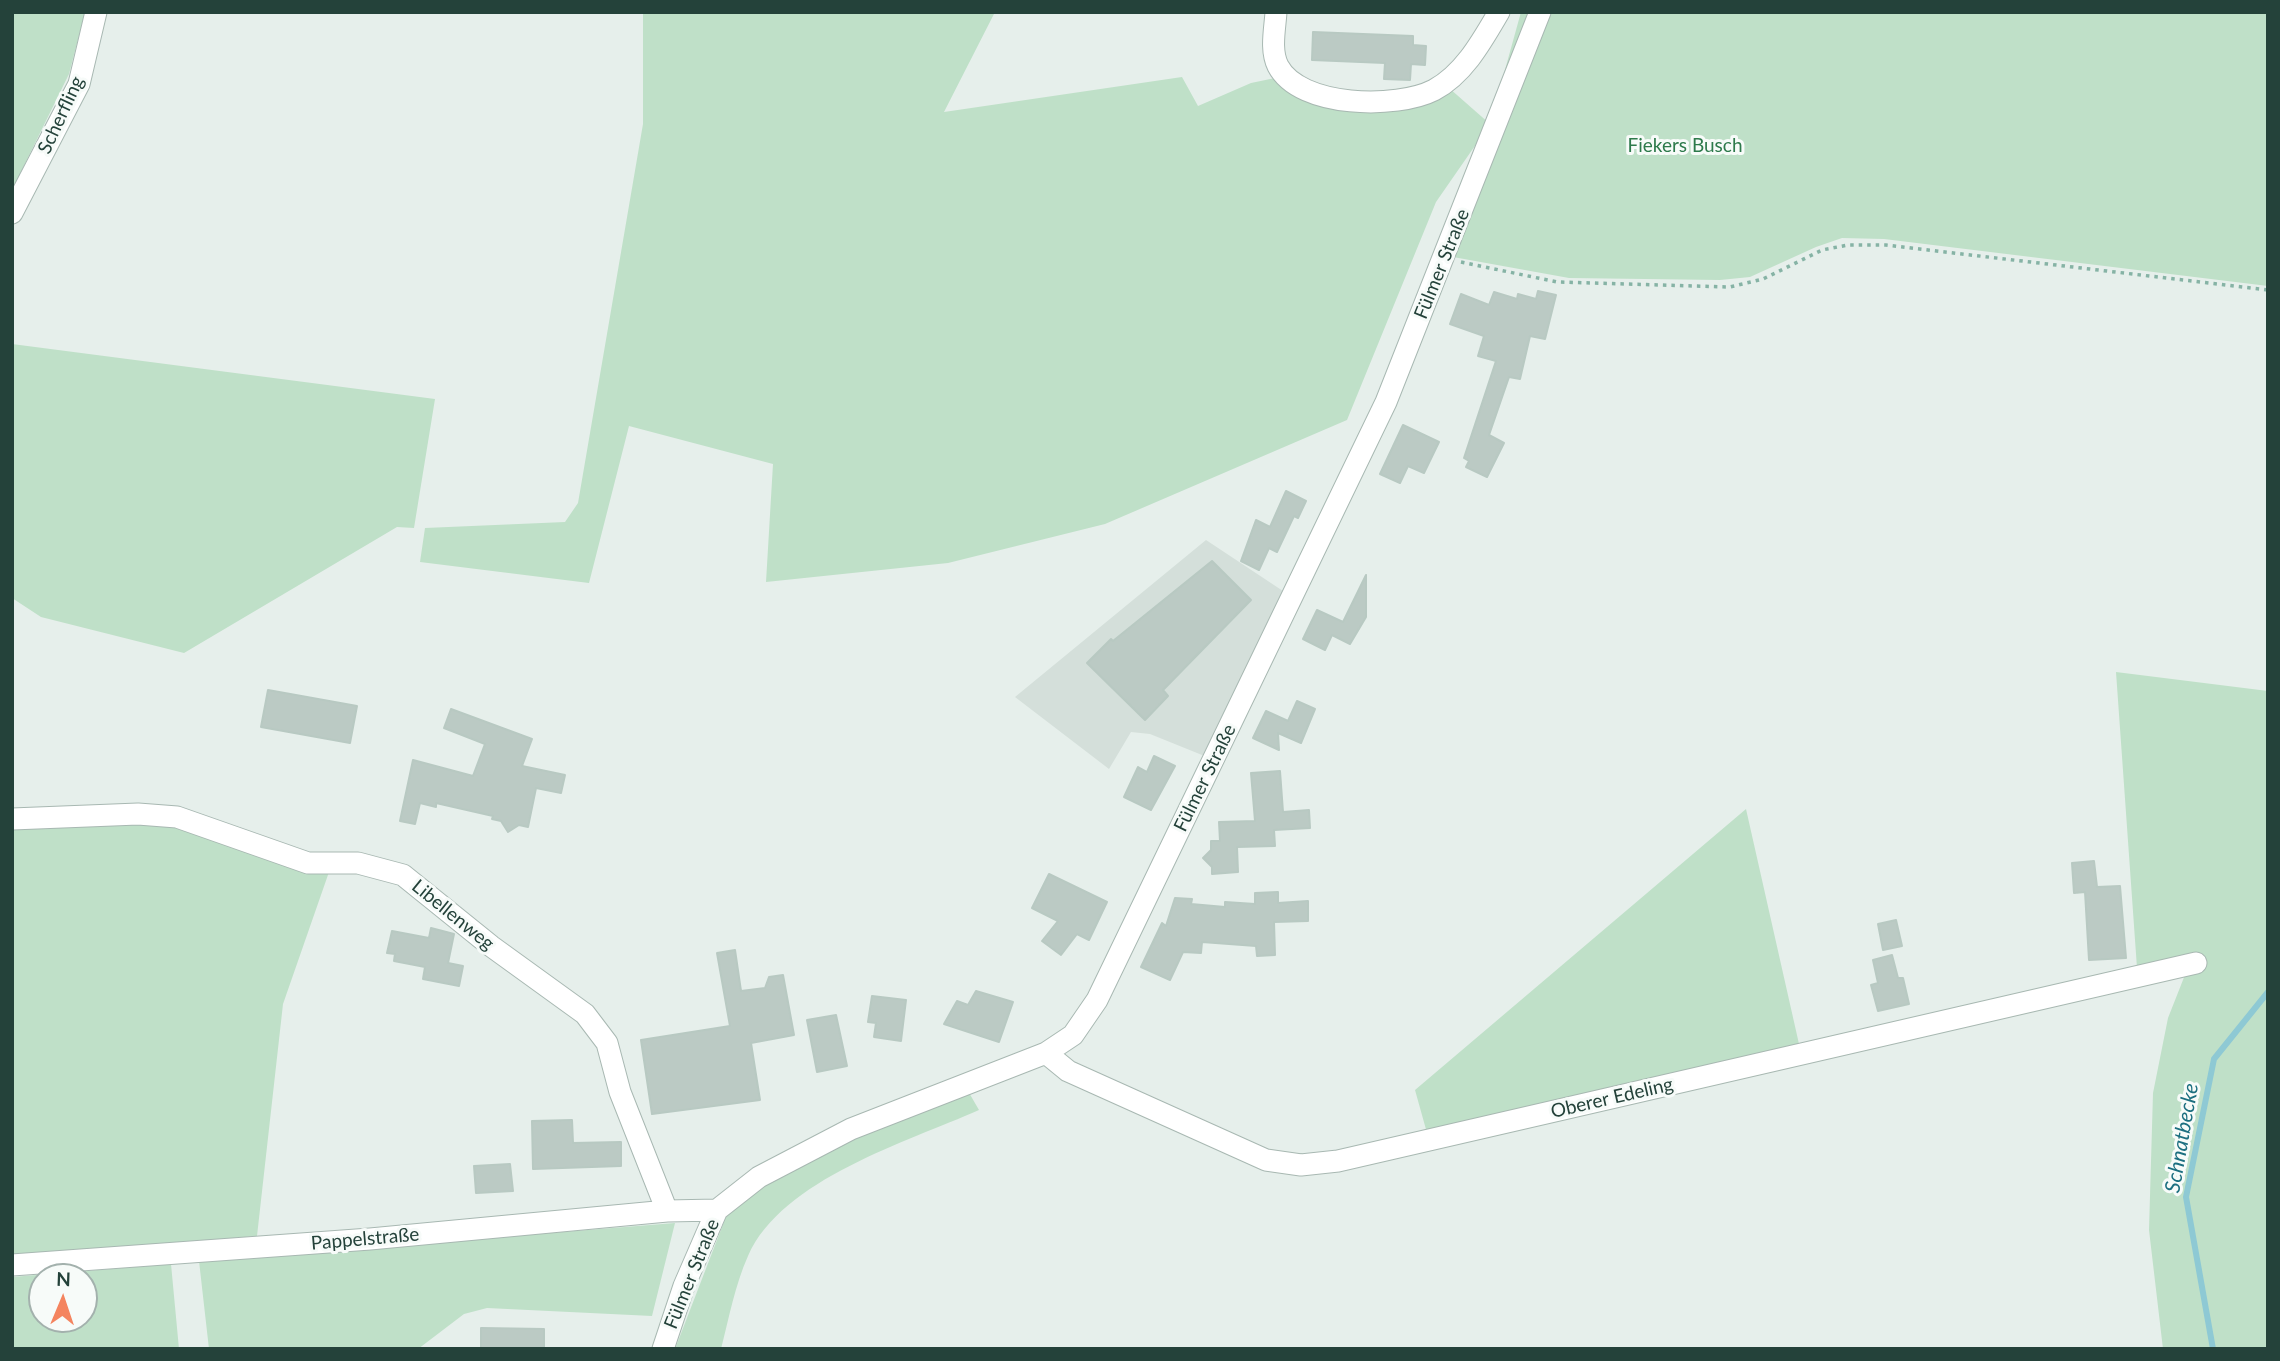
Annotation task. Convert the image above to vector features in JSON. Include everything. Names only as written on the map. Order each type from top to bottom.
[{"type":"street","name":"Scherfling","points":[[12,213],[79,84],[96,12]]},
{"type":"street","points":[[1276,12],[1274,44],[1278,65],[1293,83],[1315,93],[1336,98],[1381,102],[1413,98],[1436,89],[1475,54],[1499,12]]},
{"type":"street","name":"Fülmer Straße","points":[[663,1349],[684,1286],[717,1210],[759,1177],[851,1129],[1046,1053],[1073,1035],[1097,1000],[1386,402],[1445,259],[1540,12]]},
{"type":"street","name":"Libellenweg","points":[[12,819],[138,814],[177,817],[308,863],[358,863],[403,875],[491,946],[585,1014],[607,1043],[620,1092],[667,1211]]},
{"type":"street","name":"Oberer Edeling","points":[[1046,1053],[1068,1071],[1266,1160],[1301,1166],[1338,1161],[2196,963]]},
{"type":"street","name":"Pappelstraße","points":[[12,1265],[370,1239],[667,1211],[717,1210]]},
{"type":"path","points":[[1445,259],[1557,282],[1730,287],[1762,279],[1822,250],[1848,245],[1886,245],[2268,290]]},
{"type":"shaded area","points":[[1206,540],[1286,593],[1207,757],[1150,734],[1131,732],[1109,769],[1015,697]]},
{"type":"green space","points":[[12,12],[85,12],[69,74],[12,190]]},
{"type":"green space","name":"Fiekers Busch","points":[[643,12],[995,12],[944,112],[1182,77],[1198,106],[1251,83],[1275,78],[1296,95],[1449,88],[1490,124],[1521,12],[2268,12],[2268,286],[1884,239],[1842,238],[1750,277],[1720,280],[1569,278],[1453,257],[1488,127],[1436,202],[1347,420],[1105,524],[948,563],[766,582],[773,464],[629,426],[589,583],[420,562],[425,528],[565,522],[578,503],[643,124]]},
{"type":"green space","points":[[12,344],[435,399],[414,528],[397,527],[184,653],[41,617],[12,598]]},
{"type":"green space","points":[[2116,672],[2268,691],[2268,1349],[2163,1349],[2149,1230],[2153,1093],[2168,1018],[2194,952],[2137,968]]},
{"type":"green space","points":[[1746,809],[1799,1044],[1427,1133],[1415,1090]]},
{"type":"green space","points":[[12,823],[172,823],[329,872],[283,1004],[257,1236],[12,1257]]},
{"type":"green space","points":[[968,1091],[979,1110],[849,1166],[788,1205],[765,1229],[748,1256],[721,1349],[675,1349],[727,1214],[766,1182],[858,1135]]},
{"type":"green space","points":[[675,1223],[652,1316],[487,1308],[464,1314],[418,1349],[209,1349],[199,1261]]},
{"type":"green space","points":[[171,1264],[179,1349],[12,1349],[12,1277],[28,1276],[28,1333],[98,1333],[98,1270]]},
{"type":"building","points":[[1313,32],[1413,36],[1413,45],[1426,46],[1425,65],[1411,64],[1410,80],[1384,79],[1385,63],[1312,60]]},
{"type":"building","points":[[1538,291],[1556,295],[1545,339],[1530,336],[1520,379],[1509,377],[1489,435],[1504,443],[1487,477],[1466,467],[1469,461],[1464,458],[1496,361],[1478,356],[1484,336],[1450,324],[1461,294],[1489,305],[1494,292],[1517,299],[1518,294],[1536,299]]},
{"type":"building","points":[[1403,425],[1439,442],[1424,473],[1408,466],[1400,483],[1380,474]]},
{"type":"building","points":[[1286,491],[1306,501],[1298,518],[1294,516],[1277,552],[1269,548],[1259,570],[1241,561],[1256,520],[1270,527]]},
{"type":"building","points":[[1212,561],[1251,600],[1163,690],[1168,696],[1145,720],[1087,663],[1111,639],[1113,641]]},
{"type":"building","points":[[1366,575],[1366,617],[1350,644],[1332,635],[1325,650],[1303,639],[1317,610],[1343,622]]},
{"type":"building","points":[[268,690],[357,706],[350,743],[261,727]]},
{"type":"building","points":[[1297,701],[1315,709],[1301,743],[1278,733],[1279,750],[1253,738],[1266,711],[1288,721]]},
{"type":"building","points":[[451,709],[532,739],[522,766],[565,775],[561,793],[536,788],[528,827],[519,825],[508,832],[501,821],[492,819],[493,816],[436,803],[436,807],[420,803],[415,824],[400,821],[413,760],[473,776],[485,744],[444,728]]},
{"type":"building","points":[[1154,756],[1175,766],[1151,810],[1124,797],[1138,767],[1147,772]]},
{"type":"building","points":[[1280,771],[1283,812],[1309,810],[1310,828],[1274,830],[1275,846],[1237,847],[1238,872],[1212,874],[1212,867],[1203,858],[1211,850],[1211,841],[1220,841],[1219,822],[1255,821],[1251,773]]},
{"type":"building","points":[[2094,861],[2097,887],[2120,886],[2126,958],[2089,960],[2085,892],[2074,893],[2072,863]]},
{"type":"building","points":[[1049,874],[1107,902],[1089,940],[1077,934],[1061,955],[1042,941],[1058,921],[1032,908]]},
{"type":"building","points":[[1278,892],[1278,903],[1308,901],[1308,921],[1274,922],[1275,955],[1257,956],[1256,946],[1202,942],[1201,953],[1183,952],[1170,980],[1141,967],[1162,923],[1166,926],[1175,898],[1192,899],[1191,904],[1225,907],[1225,902],[1255,904],[1255,893]]},
{"type":"building","points":[[1896,920],[1902,946],[1883,950],[1878,924]]},
{"type":"building","points":[[431,928],[454,934],[448,963],[463,966],[459,986],[423,979],[425,967],[394,961],[395,954],[387,953],[392,931],[429,938]]},
{"type":"building","points":[[735,950],[741,991],[765,988],[769,977],[783,975],[794,1035],[751,1043],[760,1100],[652,1114],[641,1040],[730,1026],[717,953]]},
{"type":"building","points":[[1892,955],[1898,978],[1903,978],[1909,1004],[1878,1011],[1871,985],[1878,983],[1873,960]]},
{"type":"building","points":[[976,991],[1013,1002],[999,1042],[944,1024],[957,1001],[968,1005]]},
{"type":"building","points":[[872,996],[906,1000],[901,1041],[874,1037],[876,1023],[868,1022]]},
{"type":"building","points":[[836,1015],[847,1066],[817,1072],[807,1020]]},
{"type":"building","points":[[572,1120],[573,1143],[621,1142],[621,1166],[533,1169],[532,1121]]},
{"type":"building","points":[[510,1164],[513,1191],[476,1193],[474,1166]]},
{"type":"building","points":[[481,1328],[544,1329],[544,1349],[481,1349]]},
{"type":"waterway","name":"Schnatbecke","points":[[2213,1349],[2186,1197],[2214,1059],[2268,992]]}]
